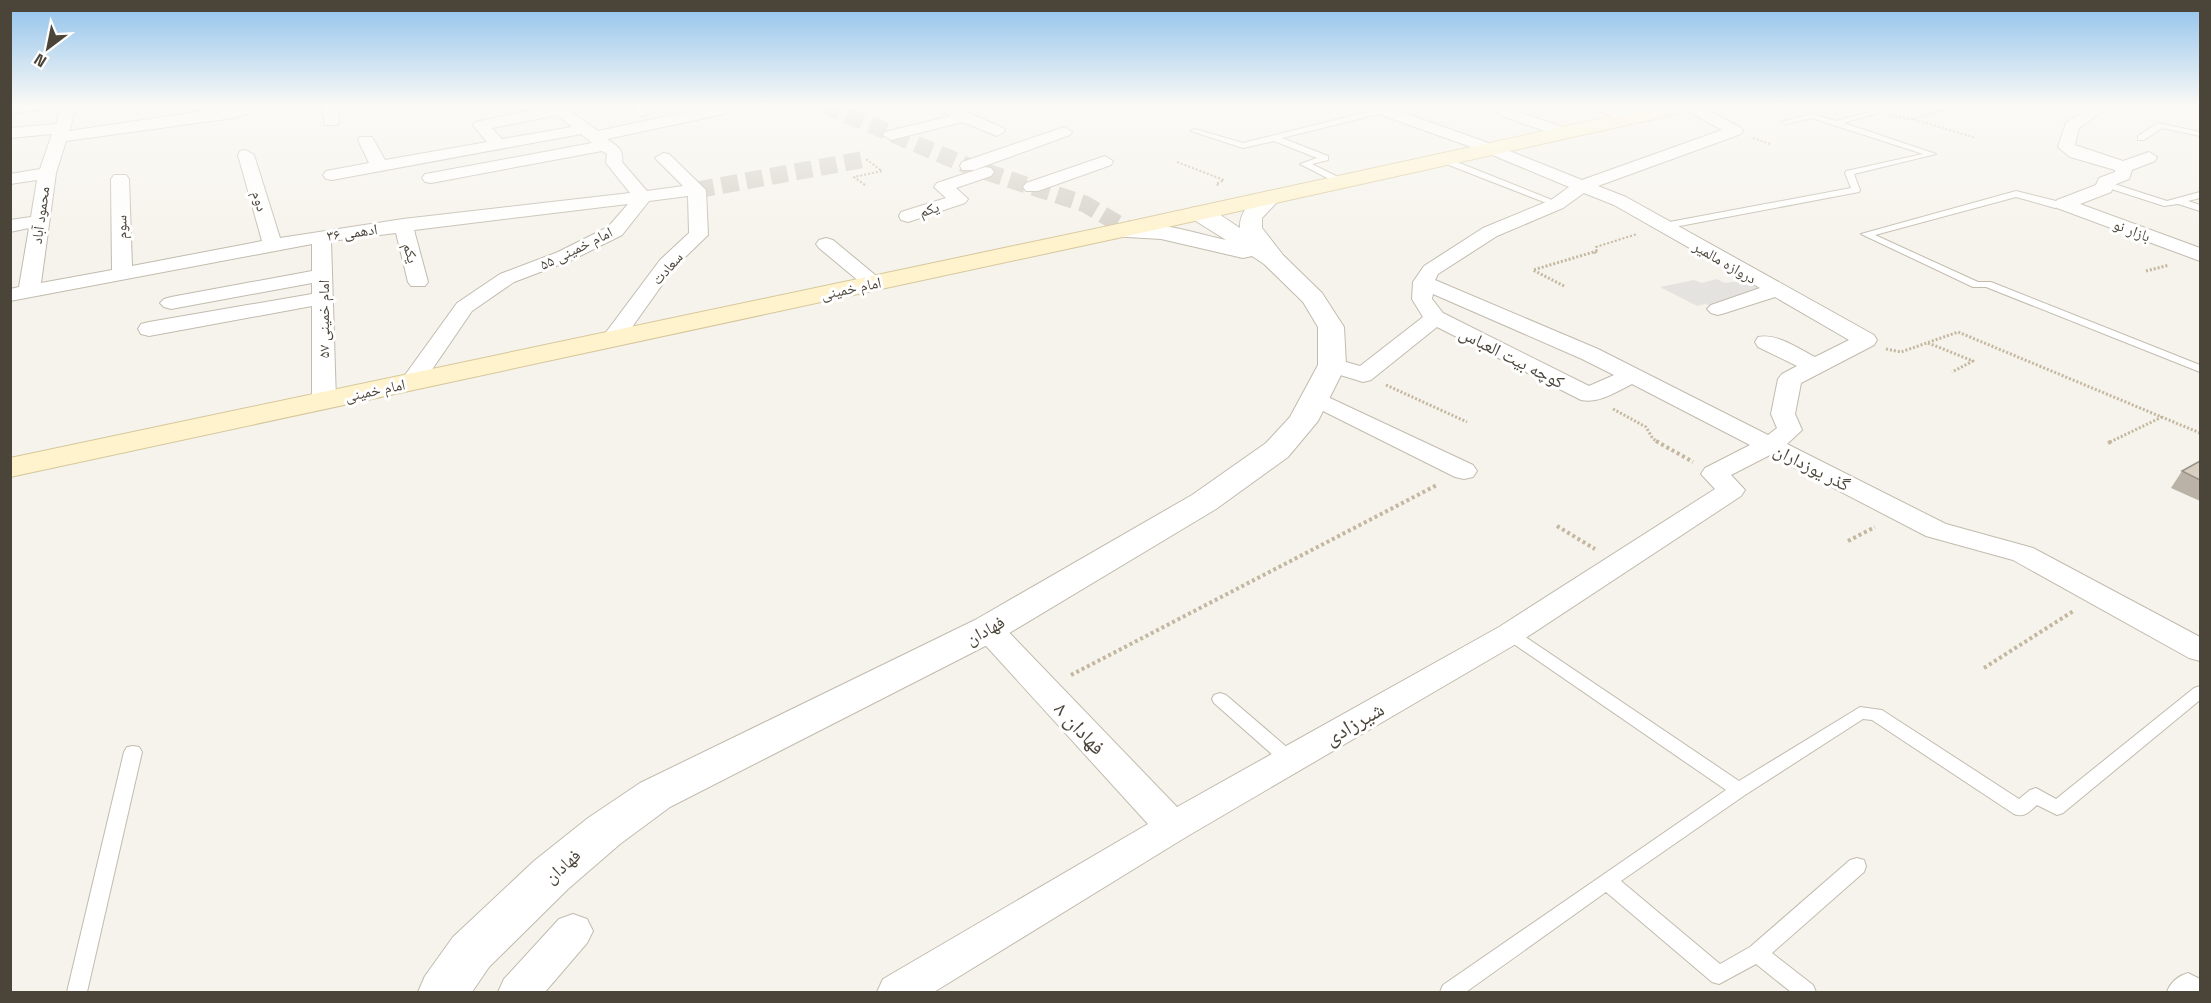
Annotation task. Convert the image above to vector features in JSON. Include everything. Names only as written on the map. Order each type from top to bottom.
[{"type":"main road","name":"امام خمینی","points":[[10,468],[1479,152]]},
{"type":"street","name":"محمود آباد","points":[[20,294],[40,221],[45,181],[54,152]]},
{"type":"street","points":[[372,152],[379,166]]},
{"type":"street","points":[[332,175],[455,152]]},
{"type":"street","points":[[430,178],[535,152]]},
{"type":"street","points":[[613,152],[614,163],[643,197]]},
{"type":"street","name":"یکم","points":[[908,216],[958,199],[943,187],[976,169],[1017,152]]},
{"type":"street","name":"دروازه مالمیر","points":[[1498,152],[1620,201],[1866,340]]},
{"type":"street","points":[[1348,370],[1435,318],[1422,299],[1423,282],[1431,270],[1490,232],[1557,204],[1582,186],[1678,152]]},
{"type":"street","points":[[2074,152],[2124,167],[2149,157]]},
{"type":"street","name":"دوم","points":[[246,155],[273,246]]},
{"type":"street","points":[[663,158],[697,190]]},
{"type":"street","points":[[1032,187],[1105,161]]},
{"type":"street","points":[[2063,204],[2105,188],[2105,182],[2123,175],[2124,167]]},
{"type":"street","name":"سوم","points":[[120,178],[122,275]]},
{"type":"street","points":[[10,179],[45,181]]},
{"type":"street","points":[[10,196],[45,181]]},
{"type":"street","name":"ادهمی ۳۶","points":[[20,294],[321,236],[697,190]]},
{"type":"street","name":"سعادت","points":[[612,339],[667,264],[699,236],[697,190]]},
{"type":"street","name":"امام خمینی ۵۵","points":[[412,382],[464,307],[507,278],[566,256],[615,231],[643,197]]},
{"type":"street","points":[[1261,199],[1251,216],[1251,228],[1273,259]]},
{"type":"street","name":"بازار نو","points":[[2063,204],[2200,255]]},
{"type":"street","name":"فهادان","points":[[444,993],[471,952],[551,875],[604,831],[655,795],[988,629],[1204,502],[1277,450],[1304,421],[1315,398],[1348,370],[1331,327],[1313,298],[1273,259],[1199,213]]},
{"type":"street","points":[[10,226],[40,221]]},
{"type":"street","name":"یکم","points":[[403,225],[418,282]]},
{"type":"street","points":[[1118,231],[1179,236],[1273,259]]},
{"type":"street","name":"امام خمینی ۵۷","points":[[321,236],[324,401]]},
{"type":"street","points":[[826,244],[873,283]]},
{"type":"street","points":[[171,303],[323,275]]},
{"type":"street","name":"گذر يوزداران","points":[[1423,282],[1590,354],[1936,530],[2023,554],[2200,650]]},
{"type":"street","points":[[1718,309],[1775,290]]},
{"type":"street","points":[[149,329],[322,298]]},
{"type":"street","name":"کوچه بيت العباس","points":[[1435,318],[1589,395]]},
{"type":"street","points":[[1714,474],[1770,445],[1790,430],[1783,414],[1790,378],[1866,340]]},
{"type":"street","points":[[1766,342],[1815,366]]},
{"type":"street","points":[[1589,395],[1633,375]]},
{"type":"street","points":[[1315,398],[1464,471]]},
{"type":"street","name":"شیرزادی","points":[[898,993],[1173,827],[1510,634],[1732,490],[1714,474]]},
{"type":"street","name":"فهادان ۸","points":[[988,629],[1173,827]]},
{"type":"street","points":[[519,993],[573,931]]},
{"type":"lane","points":[[1309,152],[1324,158],[1304,164],[1341,182]]},
{"type":"lane","points":[[1664,226],[1856,190],[1849,173],[1932,154],[1925,152]]},
{"type":"lane","points":[[1444,160],[1557,204]]},
{"type":"lane","points":[[2105,184],[2167,204],[2200,195]]},
{"type":"lane","points":[[2063,204],[2055,205],[2016,194],[1866,234],[1977,285],[1987,284],[2200,369]]},
{"type":"lane","points":[[2179,201],[2200,208]]},
{"type":"lane","points":[[1510,634],[1739,790]]},
{"type":"lane","points":[[1450,993],[1607,880],[1739,790],[1860,713],[1876,714],[2020,809],[2036,795],[2057,808],[2200,692]]},
{"type":"lane","points":[[1220,699],[1290,760]]},
{"type":"lane","points":[[77,993],[133,752]]},
{"type":"lane","points":[[1607,880],[1719,975],[1757,953],[1857,866]]},
{"type":"lane","points":[[1757,953],[1806,993]]},
{"type":"lane","points":[[2176,993],[2188,982],[2200,990]]},
{"type":"path","points":[[865,185],[854,177],[882,171],[866,159]]},
{"type":"path","points":[[1178,162],[1224,180],[1216,184],[1261,199]]},
{"type":"path","points":[[1564,286],[1533,270],[1597,252],[1596,247],[1664,226]]},
{"type":"path","points":[[1866,340],[1890,351],[1901,352],[1958,332],[2200,433]]},
{"type":"path","points":[[1928,342],[1973,361],[1952,372]]},
{"type":"path","points":[[1348,370],[1467,422]]},
{"type":"path","points":[[1589,395],[1646,427],[1653,439],[1714,474]]},
{"type":"path","points":[[2109,443],[2163,417]]},
{"type":"path","points":[[1044,689],[1464,471]]},
{"type":"path","points":[[1557,526],[1619,563]]},
{"type":"path","points":[[1984,668],[2098,595]]},
{"type":"shaded area","points":[[1716,279],[1725,283],[1746,280],[1764,290],[1714,307],[1705,304],[1697,306],[1660,287],[1694,280],[1702,283]]},
{"type":"building","points":[[2200,461],[2200,480],[2182,471]]},
{"type":"tunnel","points":[[934,152],[968,166],[1085,204],[1127,229]]},
{"type":"tunnel","points":[[697,190],[866,159]]}]
